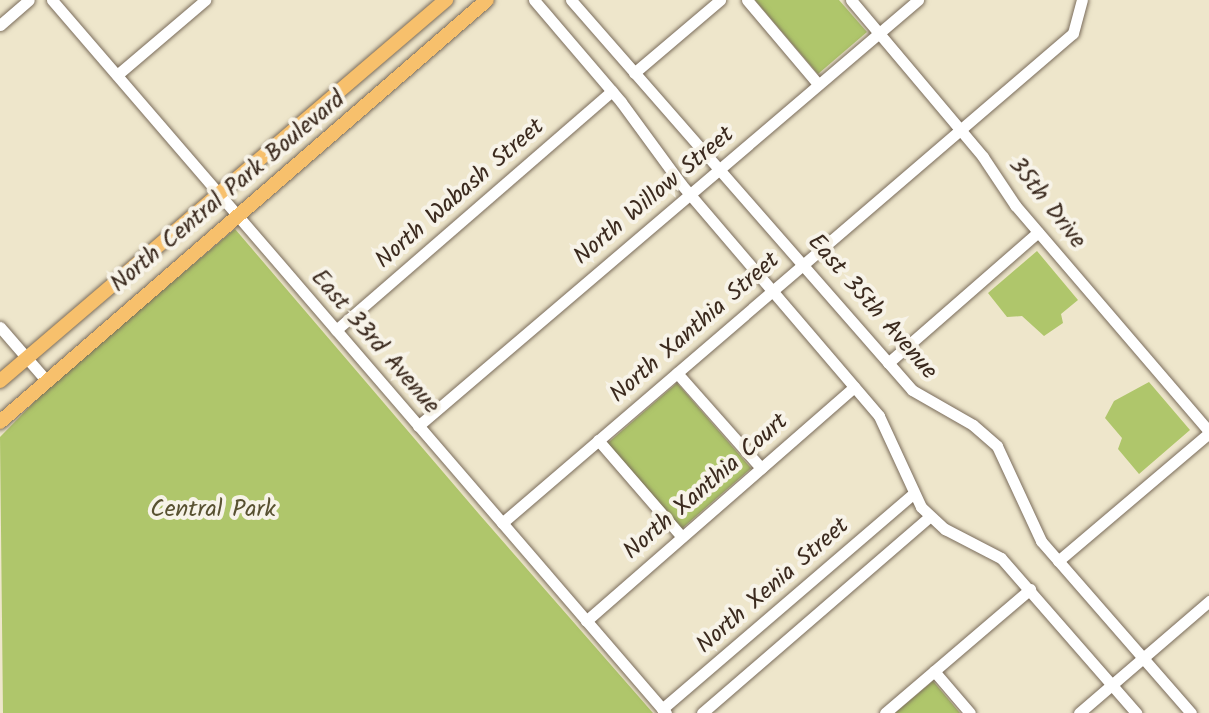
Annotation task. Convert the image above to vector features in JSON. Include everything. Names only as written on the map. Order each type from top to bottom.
[{"type":"main road","name":"North Central Park Boulevard","points":[[0,381],[446,0]]},
{"type":"main road","name":"North Central Park Boulevard","points":[[0,422],[45,379],[487,0]]},
{"type":"street","points":[[0,25],[29,0]]},
{"type":"street","name":"East 33rd Avenue","points":[[52,0],[664,711]]},
{"type":"street","points":[[117,75],[205,0]]},
{"type":"street","points":[[534,0],[612,91],[690,195],[886,427],[912,495],[930,516],[992,551],[1030,589],[1136,713]]},
{"type":"street","name":"East 35th Avenue","points":[[571,0],[722,167],[919,397],[973,425],[997,446],[1013,473],[1027,518],[1058,561],[1191,713]]},
{"type":"street","points":[[634,73],[720,0]]},
{"type":"street","points":[[747,0],[818,84]]},
{"type":"street","name":"35th Drive","points":[[851,0],[961,129],[1038,232],[1209,432]]},
{"type":"street","name":"North Willow Street","points":[[418,426],[918,0]]},
{"type":"street","name":"North Xanthia Street","points":[[502,523],[1073,33],[1082,0]]},
{"type":"street","name":"North Wabash Street","points":[[336,330],[612,91]]},
{"type":"street","points":[[888,363],[1038,232]]},
{"type":"street","points":[[0,327],[45,379]]},
{"type":"street","points":[[677,373],[761,468]]},
{"type":"street","name":"North Xanthia Court","points":[[586,621],[854,387]]},
{"type":"street","points":[[1058,561],[1209,432]]},
{"type":"street","points":[[598,440],[682,537]]},
{"type":"street","name":"North Xenia Street","points":[[664,711],[912,495]]},
{"type":"street","name":"North Xenia Street","points":[[702,713],[930,516]]},
{"type":"street","points":[[885,713],[1030,589]]},
{"type":"street","points":[[1079,713],[1209,601]]},
{"type":"street","points":[[934,671],[970,713]]},
{"type":"green space","points":[[755,0],[839,0],[867,32],[818,74]]},
{"type":"green space","name":"Central Park","points":[[235,229],[653,713],[3,713],[0,437],[53,383]]},
{"type":"green space","points":[[1037,251],[1078,300],[1061,314],[1063,323],[1044,336],[1022,316],[1007,317],[988,293]]},
{"type":"green space","points":[[1149,382],[1190,430],[1139,474],[1118,449],[1122,438],[1105,418],[1114,401]]},
{"type":"green space","points":[[677,383],[751,468],[682,529],[608,443]]},
{"type":"green space","points":[[933,681],[960,713],[895,713]]}]
